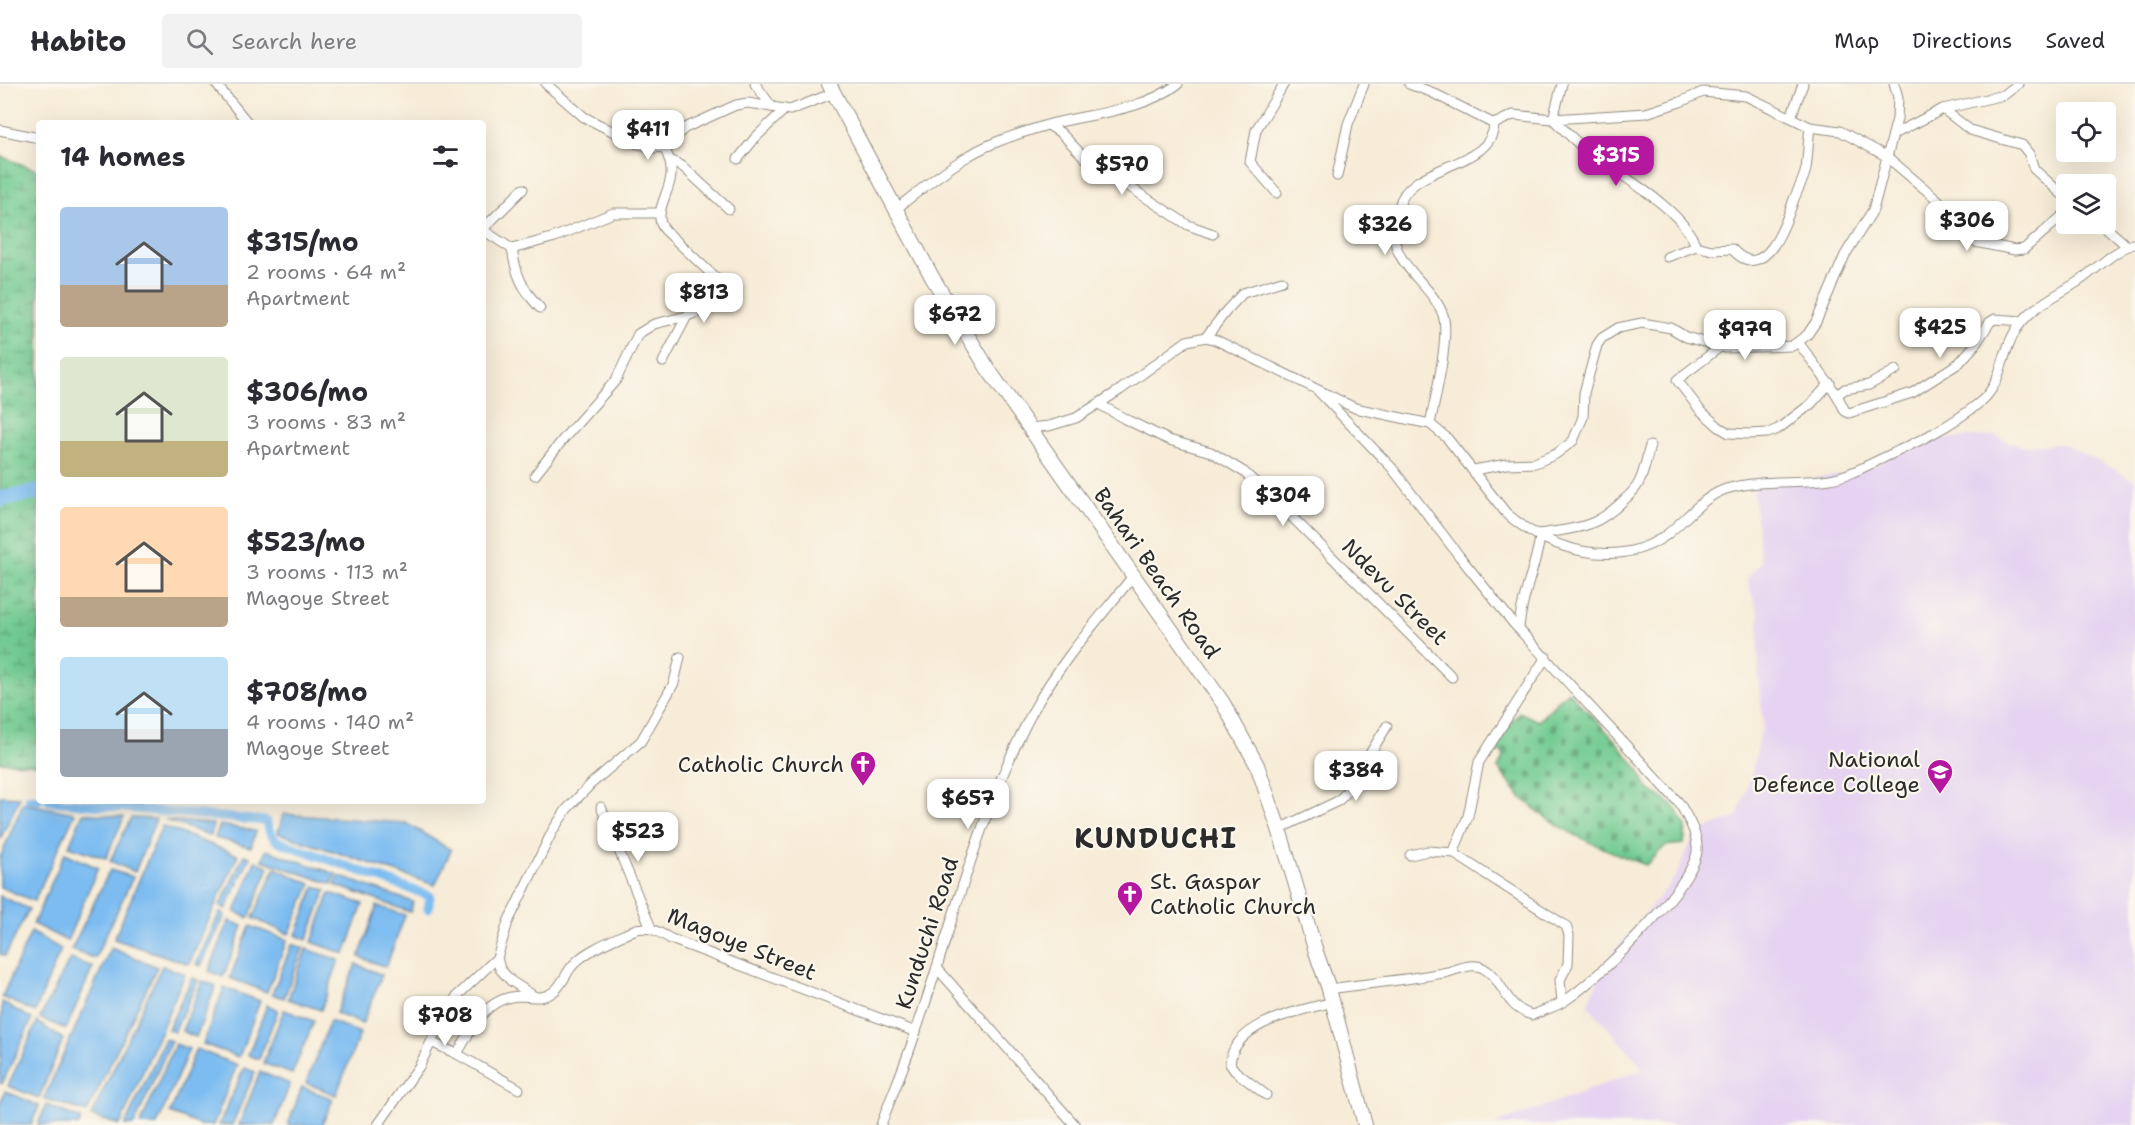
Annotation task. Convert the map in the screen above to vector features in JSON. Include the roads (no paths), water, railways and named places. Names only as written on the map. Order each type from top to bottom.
[{"type":"street","points":[[216,84],[245,120]]},
{"type":"street","points":[[546,84],[585,117],[646,147],[664,147],[685,128],[736,105],[748,103],[784,110]]},
{"type":"street","points":[[755,84],[772,107]]},
{"type":"street","points":[[896,209],[971,154],[1048,125],[1137,104],[1178,84]]},
{"type":"street","points":[[1276,194],[1250,162],[1257,130],[1284,84]]},
{"type":"street","points":[[1337,176],[1348,124],[1364,84]]},
{"type":"street","points":[[1409,84],[1432,88],[1494,124]]},
{"type":"street","points":[[1553,119],[1562,84]]},
{"type":"street","points":[[1791,117],[1803,84]]},
{"type":"street","points":[[1474,470],[1507,464],[1535,463],[1568,446],[1573,441],[1583,417],[1584,393],[1597,345],[1602,338],[1618,328],[1642,323],[1659,325],[1720,348],[1792,346],[1798,342],[1816,322],[1845,255],[1873,210],[1897,120],[1898,97],[1894,84]]},
{"type":"street","points":[[1894,134],[1943,109],[2004,95],[2018,84]]},
{"type":"street","points":[[1494,124],[1513,115],[1553,119],[1646,113],[1680,102],[1702,88],[1746,96],[1810,127],[1840,131],[1886,156],[1938,200],[1970,237],[1982,244],[2015,250],[2025,249],[2056,222]]},
{"type":"street","points":[[738,159],[755,138],[784,110],[832,89]]},
{"type":"street","name":"Bahari Beach Road","points":[[832,89],[932,277],[982,360],[1223,703],[1243,737],[1257,765],[1280,829],[1331,996],[1365,1125]]},
{"type":"street","points":[[1943,109],[1970,130],[2022,145],[2029,154],[2034,169],[2056,189]]},
{"type":"street","points":[[1553,119],[1577,143],[1649,193],[1678,220],[1693,237],[1696,246]]},
{"type":"street","points":[[1430,424],[1446,326],[1437,300],[1397,250],[1394,233],[1399,204],[1414,184],[1477,151],[1493,134],[1494,124]]},
{"type":"street","points":[[1048,125],[1061,133],[1085,158],[1188,225],[1213,234]]},
{"type":"street","points":[[1667,257],[1696,246],[1712,250],[1732,249],[1738,256],[1750,261],[1764,257],[1784,229],[1805,170],[1810,127]]},
{"type":"street","points":[[0,130],[36,137]]},
{"type":"street","points":[[535,475],[565,437],[616,380],[638,334],[654,324],[687,316],[720,303],[725,297],[725,289],[720,282],[661,227],[660,213],[670,182],[670,160],[664,147]]},
{"type":"street","points":[[670,160],[682,166],[729,209]]},
{"type":"street","points":[[486,226],[523,189]]},
{"type":"street","points":[[512,249],[555,237],[613,213],[660,213]]},
{"type":"street","points":[[486,231],[512,249],[515,269],[526,292],[540,308]]},
{"type":"street","points":[[1029,428],[1050,426],[1076,418],[1187,341],[1206,337],[1355,408],[1430,424],[1447,438],[1506,513],[1518,523],[1587,554],[1625,552],[1655,542],[1703,503],[1725,489],[1833,478],[1851,474],[1924,439],[1977,405],[1988,396],[1996,383],[2013,334],[2022,321],[2042,303],[2079,280],[2111,254],[2131,245],[2116,234]]},
{"type":"street","points":[[1206,337],[1243,293],[1282,280]]},
{"type":"street","points":[[663,362],[687,316]]},
{"type":"street","points":[[1798,342],[1830,383],[1845,411],[1849,413],[1912,393],[1959,363],[1975,345],[1990,322],[1995,319],[2022,321]]},
{"type":"street","points":[[1720,348],[1677,380],[1700,410],[1729,433],[1768,433],[1778,429],[1811,404],[1830,383]]},
{"type":"street","points":[[1837,395],[1845,389],[1858,385],[1869,385],[1896,370]]},
{"type":"street","points":[[1266,1095],[1235,1071],[1230,1064],[1233,1048],[1247,1032],[1331,996],[1474,965],[1489,972],[1512,1004],[1526,1013],[1532,1015],[1562,1002],[1611,963],[1641,931],[1678,888],[1690,870],[1697,852],[1695,833],[1680,804],[1519,629],[1392,468],[1314,387]]},
{"type":"street","name":"Ndevu Street","points":[[1099,404],[1169,440],[1211,452],[1244,472],[1452,677]]},
{"type":"street","points":[[1536,533],[1575,529],[1593,524],[1609,515],[1638,485],[1650,446]]},
{"type":"street","points":[[1519,629],[1521,603],[1538,551],[1540,538],[1536,533]]},
{"type":"street","name":"Kunduchi Road","points":[[881,1125],[916,1032],[977,842],[1012,757],[1034,711],[1071,652],[1133,576]]},
{"type":"street","points":[[378,1125],[420,1065],[433,1043],[443,1017],[457,996],[497,958],[508,922],[553,830],[567,809],[592,783],[641,741],[674,683],[680,657]]},
{"type":"street","points":[[1455,853],[1454,847],[1468,816],[1479,762],[1546,657]]},
{"type":"street","points":[[1280,829],[1338,801],[1345,794],[1387,726]]},
{"type":"street","points":[[601,807],[651,928]]},
{"type":"street","points":[[1410,855],[1428,851],[1455,853],[1566,926],[1569,935],[1568,964],[1560,980],[1562,1002]]},
{"type":"street","name":"Magoye Street","points":[[457,1054],[478,1018],[495,1002],[511,996],[547,996],[555,991],[574,963],[585,955],[636,929],[651,928],[671,939],[916,1032]]},
{"type":"street","points":[[497,958],[500,969],[511,981],[536,997]]},
{"type":"street","points":[[937,968],[1075,1125]]},
{"type":"street","points":[[433,1043],[519,1089]]},
{"type":"water","points":[[0,796],[20,797],[0,840]]},
{"type":"water","points":[[23,803],[75,813],[34,901],[0,887],[0,858]]},
{"type":"water","points":[[83,813],[124,817],[106,858],[69,846]]},
{"type":"water","points":[[283,814],[406,823],[451,850],[435,885],[278,833]]},
{"type":"water","points":[[131,818],[156,819],[135,872],[110,861]]},
{"type":"water","points":[[165,820],[213,824],[211,836]]},
{"type":"water","points":[[220,825],[256,831],[251,847],[215,838]]},
{"type":"water","points":[[162,826],[238,855],[189,964],[114,939]]},
{"type":"water","points":[[266,850],[336,874],[332,884],[262,860]]},
{"type":"water","points":[[65,853],[98,868],[67,941],[33,924]]},
{"type":"water","points":[[244,855],[250,857],[226,909],[220,906]]},
{"type":"water","points":[[255,861],[269,867],[249,918],[235,912]]},
{"type":"water","points":[[275,868],[311,884],[289,934],[253,918]]},
{"type":"water","points":[[110,870],[133,877],[95,958],[71,950]]},
{"type":"water","points":[[339,876],[413,902],[410,912],[335,885]]},
{"type":"water","points":[[315,886],[326,890],[307,940],[296,935]]},
{"type":"water","points":[[330,893],[363,904],[345,954],[312,942]]},
{"type":"water","points":[[0,896],[29,909],[5,956],[0,954]]},
{"type":"water","points":[[377,906],[405,915],[386,967],[359,957]]},
{"type":"water","points":[[220,912],[225,915],[201,966],[196,964]]},
{"type":"water","points":[[229,921],[243,926],[223,977],[209,971]]},
{"type":"water","points":[[250,926],[287,940],[267,992],[230,978]]},
{"type":"water","points":[[31,932],[61,949],[35,1012],[2,997]]},
{"type":"water","points":[[292,944],[303,948],[284,998],[272,994]]},
{"type":"water","points":[[111,948],[157,967],[87,1112],[44,1098]]},
{"type":"water","points":[[306,949],[339,960],[321,1010],[288,999]]},
{"type":"water","points":[[70,959],[93,967],[66,1029],[40,1018]]},
{"type":"water","points":[[356,964],[382,975],[362,1024],[336,1013]]},
{"type":"water","points":[[162,966],[185,974],[120,1125],[91,1116]]},
{"type":"water","points":[[192,978],[198,980],[174,1032],[168,1029]]},
{"type":"water","points":[[202,981],[216,986],[196,1037],[182,1031]]},
{"type":"water","points":[[224,988],[260,1001],[239,1057],[203,1044]]},
{"type":"water","points":[[2,1002],[32,1019],[2,1084],[0,1083]]},
{"type":"water","points":[[267,1005],[278,1010],[259,1059],[248,1055]]},
{"type":"water","points":[[284,1010],[314,1021],[292,1074],[263,1063]]},
{"type":"water","points":[[330,1021],[360,1033],[336,1095],[306,1083]]},
{"type":"water","points":[[37,1022],[63,1039],[39,1098],[8,1086]]},
{"type":"water","points":[[165,1039],[171,1041],[134,1125],[125,1125]]},
{"type":"water","points":[[175,1044],[189,1049],[157,1125],[140,1125]]},
{"type":"water","points":[[196,1049],[237,1065],[213,1125],[200,1125],[170,1113]]},
{"type":"water","points":[[244,1068],[255,1072],[232,1125],[219,1125]]},
{"type":"water","points":[[260,1072],[290,1084],[274,1125],[239,1125]]},
{"type":"water","points":[[302,1087],[333,1099],[322,1125],[288,1125]]},
{"type":"water","points":[[5,1091],[39,1106],[31,1125],[0,1125],[0,1104]]},
{"type":"water","points":[[46,1105],[81,1119],[79,1125],[38,1125]]},
{"type":"waterway","points":[[0,499],[36,493]]},
{"type":"waterway","points":[[29,799],[36,800]]},
{"type":"waterway","points":[[82,804],[266,821],[270,833],[277,841],[430,896],[428,909]]},
{"type":"place","name":"Catholic Church","points":[[863,787]]},
{"type":"place","name":"National Defence College","points":[[1940,795]]},
{"type":"place","name":"St. Gaspar Catholic Church","points":[[1130,917]]},
{"type":"district","name":"KUNDUCHI","points":[[1156,838]]}]
